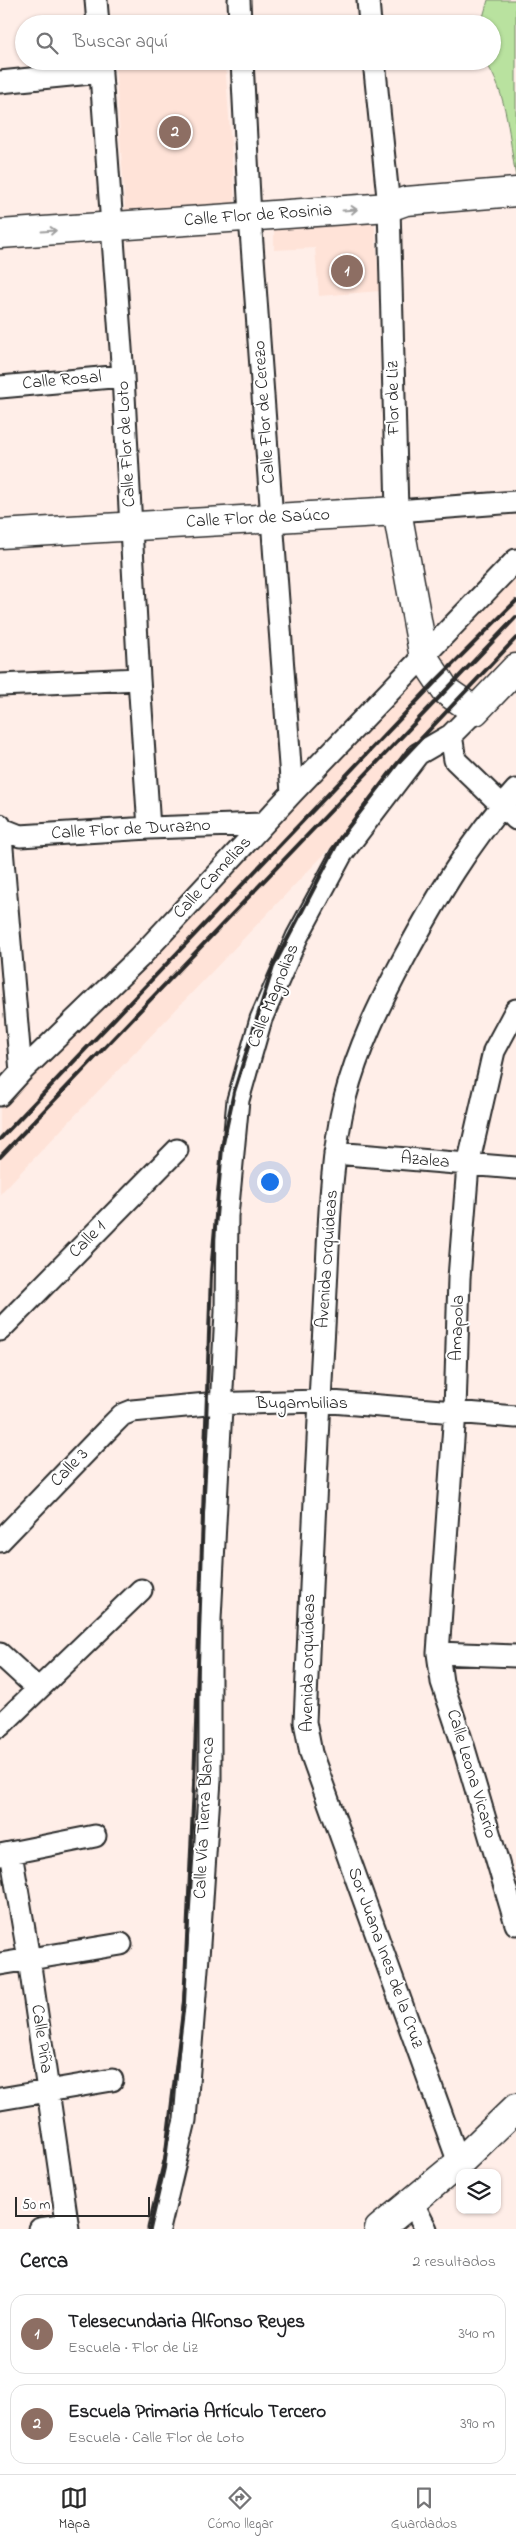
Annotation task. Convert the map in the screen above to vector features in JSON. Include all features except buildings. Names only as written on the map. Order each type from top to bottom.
[{"type":"street","points":[[96,0],[97,15]]},
{"type":"street","points":[[239,0],[240,15]]},
{"type":"street","points":[[368,0],[369,15]]},
{"type":"street","points":[[0,82],[81,70]]},
{"type":"street","name":"Calle Flor de Loto","points":[[101,70],[123,376],[139,679],[150,828]]},
{"type":"street","name":"Calle Flor de Cerezo","points":[[242,70],[250,217],[292,793]]},
{"type":"street","name":"Flor de Liz","points":[[375,70],[389,207],[397,511],[424,658],[446,691],[475,711]]},
{"type":"street","name":"Calle Flor de Rosinia","points":[[0,234],[389,207],[406,201],[511,192]]},
{"type":"street","name":"Calle Rosal","points":[[0,387],[123,376]]},
{"type":"street","name":"Calle Flor de Saúco","points":[[0,534],[397,511],[516,502]]},
{"type":"street","name":"Calle Camelias","points":[[0,1095],[21,1072],[139,958],[292,793],[424,658],[516,560]]},
{"type":"street","points":[[475,711],[516,668]]},
{"type":"street","points":[[0,685],[139,679]]},
{"type":"street","name":"Calle Magnolias","points":[[220,1404],[226,1312],[227,1216],[238,1100],[261,1019],[297,937],[341,854],[418,754],[451,735],[475,711]]},
{"type":"street","points":[[451,735],[455,760],[509,812]]},
{"type":"street","name":"Avenida Orquídeas","points":[[311,1753],[305,1722],[319,1402],[335,1153],[346,1098],[362,1045],[386,992],[451,874],[509,812],[516,790]]},
{"type":"street","name":"Calle Flor de Durazno","points":[[0,827],[20,836],[150,828],[263,824]]},
{"type":"street","points":[[0,827],[21,1072]]},
{"type":"street","name":"Amapola","points":[[438,1653],[455,1411],[459,1278],[468,1165],[494,1051],[516,1010]]},
{"type":"street","name":"Calle 1","points":[[0,1330],[177,1150]]},
{"type":"street","name":"Azalea","points":[[335,1153],[516,1168]]},
{"type":"street","name":"Bugambilias","points":[[149,1409],[220,1404],[319,1402],[516,1417]]},
{"type":"street","name":"Calle Vía Tierra Blanca","points":[[159,2229],[185,2120],[198,1954],[210,1780],[210,1619],[220,1404]]},
{"type":"street","name":"Calle 3","points":[[0,1541],[122,1415],[149,1409]]},
{"type":"street","points":[[0,1726],[37,1688],[141,1590]]},
{"type":"street","points":[[438,1653],[516,1656]]},
{"type":"street","name":"Calle Leona Vicario","points":[[438,1653],[442,1682],[463,1745],[516,1924]]},
{"type":"street","points":[[0,1654],[37,1688]]},
{"type":"street","name":"Sor Juana Ines de la Cruz","points":[[311,1753],[459,2162]]},
{"type":"street","points":[[6,1854],[95,1836]]},
{"type":"street","name":"Calle Piña","points":[[6,1854],[30,1959],[68,2227]]},
{"type":"street","points":[[0,1964],[121,1944]]},
{"type":"street","points":[[0,2099],[112,2080]]},
{"type":"street","points":[[379,2229],[459,2162],[516,2108]]},
{"type":"street","points":[[412,2202],[426,2229]]},
{"type":"street","points":[[40,2229],[68,2227]]},
{"type":"shaded area","points":[[116,70],[226,70],[235,203],[125,210]]},
{"type":"shaded area","points":[[374,219],[380,291],[319,296],[315,248],[274,250],[274,227]]},
{"type":"shaded area","points":[[516,570],[516,653],[431,746],[308,871],[0,1194],[0,1108],[173,931]]},
{"type":"green space","points":[[488,0],[516,0],[516,177],[503,102],[491,70],[501,70],[501,15],[484,15]]},
{"type":"railway","points":[[0,1139],[437,680],[516,601]]},
{"type":"railway","points":[[0,1157],[516,617]]},
{"type":"railway","points":[[150,2229],[164,2168],[184,2003],[194,1785],[211,1273],[222,1148],[234,1092],[273,967],[340,838],[397,764],[516,638]]},
{"type":"place","name":"Escuela Primaria Artículo Tercero","points":[[175,132]]},
{"type":"place","name":"Telesecundaria Alfonso Reyes","points":[[347,271]]}]
